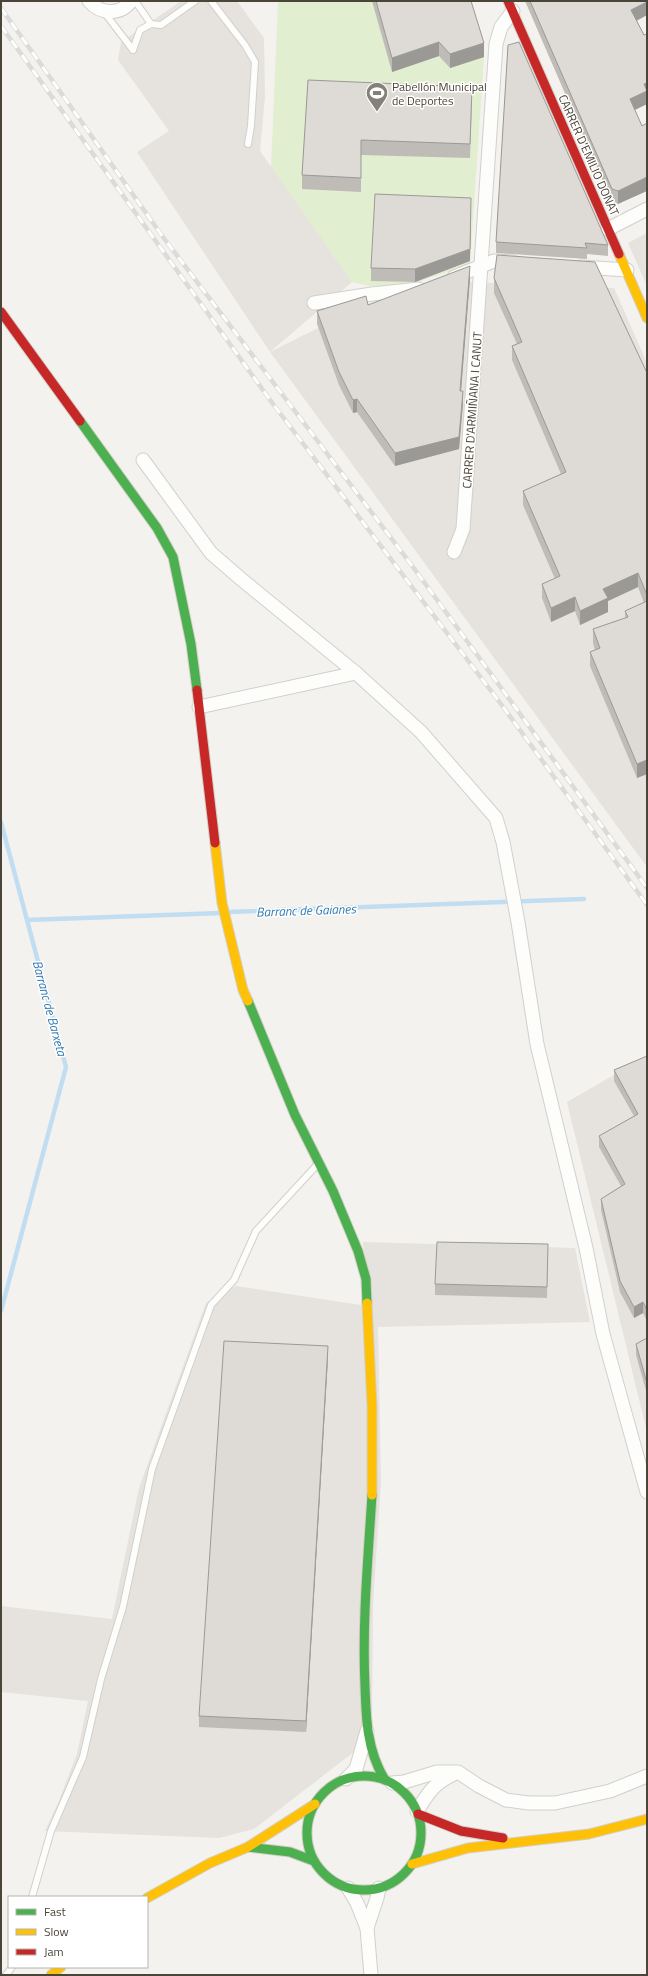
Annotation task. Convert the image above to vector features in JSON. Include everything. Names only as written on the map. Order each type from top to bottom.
[{"type":"street","points":[[89,1],[95,8],[112,12],[121,10],[131,1]]},
{"type":"street","name":"CARRER D'EMILIO DONAT","points":[[510,6],[647,318]]},
{"type":"street","name":"CARRER D'ARMIÑANA I CANUT","points":[[454,552],[463,529],[496,44],[510,6]]},
{"type":"street","points":[[608,229],[647,209]]},
{"type":"street","points":[[314,303],[372,294],[414,291],[482,266],[494,260],[525,263]]},
{"type":"street","points":[[572,266],[627,270]]},
{"type":"street","points":[[1,312],[157,528],[173,557],[191,644],[222,903],[243,990],[295,1115],[318,1164],[333,1190],[358,1251],[366,1279],[369,1304],[373,1483],[363,1649],[367,1731],[377,1767],[388,1781],[402,1790],[411,1800],[418,1813],[421,1827],[421,1840],[412,1864],[403,1875],[392,1883],[379,1888],[358,1890],[348,1888],[334,1882],[323,1873],[314,1861],[308,1847],[307,1833],[309,1818],[315,1804],[323,1793],[334,1784],[346,1779],[366,1776],[388,1781],[404,1782],[437,1772],[458,1772],[479,1786],[506,1800],[529,1803],[555,1803],[610,1791],[647,1776]]},
{"type":"street","points":[[142,460],[211,553],[240,579],[356,673],[421,732],[496,818],[503,842],[518,922],[537,1044],[586,1248],[603,1334],[647,1492]]},
{"type":"street","points":[[199,707],[356,673]]},
{"type":"street","points":[[346,1779],[356,1769],[367,1731]]},
{"type":"street","points":[[418,1813],[428,1793],[440,1781],[458,1772]]},
{"type":"street","points":[[148,1897],[179,1878],[248,1848],[315,1804]]},
{"type":"street","points":[[418,1813],[462,1831],[519,1841]]},
{"type":"street","points":[[412,1864],[468,1848],[519,1841],[562,1839],[617,1828],[647,1819]]},
{"type":"street","points":[[248,1848],[281,1849],[300,1854],[314,1861]]},
{"type":"street","points":[[348,1888],[357,1903],[367,1928],[371,1975]]},
{"type":"street","points":[[367,1928],[379,1888]]},
{"type":"street","points":[[51,1975],[60,1968]]},
{"type":"lane","points":[[135,1],[151,24]]},
{"type":"lane","points":[[103,11],[133,50],[140,30],[151,24],[161,25],[195,1]]},
{"type":"lane","points":[[212,1],[245,45],[255,62],[251,126],[248,144]]},
{"type":"lane","points":[[32,1896],[51,1831],[83,1758],[100,1679],[123,1607],[152,1469],[211,1305],[234,1280],[256,1231],[318,1164]]},
{"type":"shaded area","points":[[181,1],[237,1],[264,38],[265,97],[260,151],[352,282],[270,352],[137,152],[169,131],[118,60],[121,42]]},
{"type":"shaded area","points":[[647,233],[647,286],[628,243]]},
{"type":"shaded area","points":[[471,282],[614,288],[647,363],[647,867],[270,352],[316,329],[402,305]]},
{"type":"shaded area","points":[[647,1056],[647,1432],[567,1102]]},
{"type":"shaded area","points":[[363,1242],[575,1248],[590,1322],[378,1327],[381,1482],[373,1604],[372,1720],[359,1748],[254,1829],[219,1838],[45,1831],[58,1803],[77,1754],[88,1701],[1,1692],[1,1606],[112,1619],[139,1488],[206,1303],[236,1286],[367,1306]]},
{"type":"green space","name":"Pabellón Municipal de Deportes","points":[[278,1],[467,1],[484,57],[470,265],[423,280],[414,286],[370,286],[352,282],[271,168]]},
{"type":"building","points":[[376,1],[471,1],[484,43],[450,54],[439,42],[392,58]]},
{"type":"building","points":[[530,1],[647,1],[631,10],[644,35],[647,34],[647,83],[644,84],[647,91],[630,99],[642,126],[647,123],[647,177],[618,191],[612,189]]},
{"type":"building","points":[[519,42],[608,245],[585,243],[587,248],[496,242],[508,45]]},
{"type":"building","points":[[308,80],[472,87],[470,144],[361,140],[361,178],[302,175]]},
{"type":"building","points":[[375,194],[471,198],[470,249],[415,269],[371,268]]},
{"type":"building","points":[[497,255],[595,262],[647,373],[647,595],[638,573],[603,589],[608,598],[580,611],[575,597],[551,608],[542,584],[560,576],[523,491],[566,472],[512,346],[522,342],[494,278]]},
{"type":"building","points":[[470,266],[460,391],[463,391],[459,437],[395,453],[357,399],[353,400],[339,372],[317,311],[366,296],[368,305]]},
{"type":"building","points":[[647,601],[647,760],[637,764],[590,652],[600,648],[593,629],[628,617],[625,611]]},
{"type":"building","points":[[647,1056],[647,1310],[643,1302],[634,1307],[620,1281],[601,1199],[625,1184],[599,1136],[638,1114],[614,1070]]},
{"type":"building","points":[[437,1242],[548,1244],[547,1287],[435,1284]]},
{"type":"building","points":[[647,1338],[647,1383],[636,1344]]},
{"type":"building","points":[[224,1341],[328,1346],[306,1721],[199,1716]]},
{"type":"waterway","name":"Barranc de Barxeta","points":[[1,822],[66,1067],[1,1311]]},
{"type":"waterway","name":"Barranc de Gaianes","points":[[228,912],[584,899]]},
{"type":"waterway","name":"Barranc de Gaianes","points":[[27,920],[221,913]]},
{"type":"railway","points":[[1,8],[163,237],[413,567],[647,888]]},
{"type":"railway","points":[[1,26],[273,404],[501,704],[647,905]]},
{"type":"traffic: fast","points":[[80,421],[157,528],[173,557],[191,644],[197,690]]},
{"type":"traffic: fast","points":[[248,1001],[295,1115],[333,1191],[358,1251],[366,1279],[367,1303]]},
{"type":"traffic: fast","points":[[372,1495],[365,1615],[365,1698],[371,1746],[374,1758],[385,1780]]},
{"type":"traffic: fast","points":[[364,1776],[386,1780],[404,1793],[417,1811],[421,1833],[417,1855],[404,1873],[386,1886],[364,1890],[342,1886],[324,1873],[311,1855],[307,1833],[311,1811],[324,1793],[342,1780],[364,1776]]},
{"type":"traffic: fast","points":[[248,1847],[290,1852],[314,1861]]},
{"type":"traffic: slow","points":[[619,254],[647,318]]},
{"type":"traffic: slow","points":[[215,843],[222,903],[243,990],[248,1001]]},
{"type":"traffic: slow","points":[[367,1303],[372,1406],[372,1495]]},
{"type":"traffic: slow","points":[[148,1897],[210,1863],[248,1847],[315,1804]]},
{"type":"traffic: slow","points":[[412,1864],[468,1848],[589,1834],[647,1819]]},
{"type":"traffic: slow","points":[[51,1975],[60,1968]]},
{"type":"traffic: jam","points":[[508,1],[619,254]]},
{"type":"traffic: jam","points":[[1,312],[80,421]]},
{"type":"traffic: jam","points":[[197,690],[215,843]]},
{"type":"traffic: jam","points":[[418,1814],[461,1831],[503,1838]]},
{"type":"place","name":"Pabellón Municipal de Deportes","points":[[377,112]]}]
